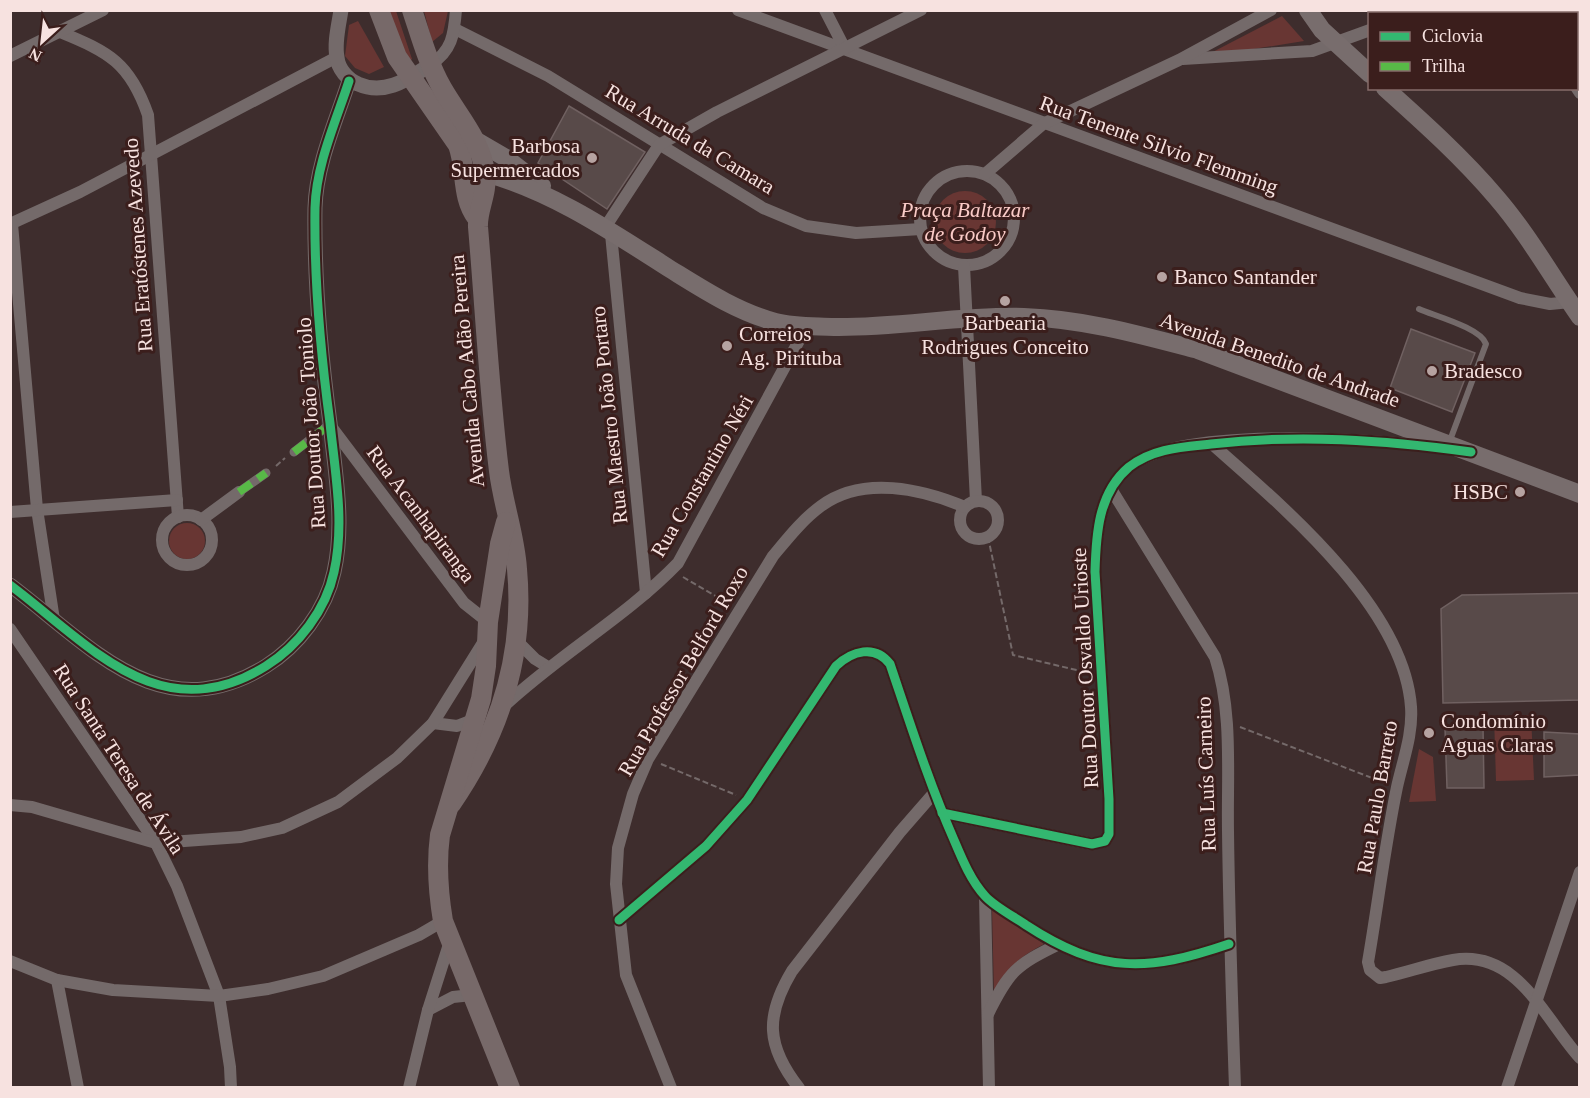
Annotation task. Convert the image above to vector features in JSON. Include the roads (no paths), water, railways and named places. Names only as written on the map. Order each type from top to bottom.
[{"type":"main road","name":"Avenida Cabo Adão Pereira","points":[[379,10],[386,34],[410,78],[450,131],[463,159],[469,205],[477,218],[499,471],[506,520],[517,568],[517,641],[511,676],[488,744],[451,804]]},
{"type":"main road","name":"Avenida Cabo Adão Pereira","points":[[412,10],[430,65],[475,140],[485,172],[485,198],[477,218]]},
{"type":"main road","points":[[1308,10],[1336,43],[1368,72]]},
{"type":"main road","points":[[1387,90],[1433,132],[1496,197],[1550,268],[1575,310]]},
{"type":"main road","name":"Avenida Benedito de Andrade","points":[[475,140],[523,170],[556,200]]},
{"type":"main road","points":[[463,159],[485,172]]},
{"type":"main road","name":"Avenida Benedito de Andrade","points":[[485,172],[518,182],[556,200],[748,313],[778,322],[807,326],[865,327],[1024,317],[1068,321],[1140,335],[1198,350],[1580,494]]},
{"type":"main road","name":"Avenida Cabo Adão Pereira","points":[[506,520],[487,629],[484,683],[451,804],[440,835],[436,860],[443,921],[510,1088]]},
{"type":"main road","points":[[487,629],[505,628],[517,641]]},
{"type":"main road","points":[[475,719],[500,711]]},
{"type":"street","points":[[10,56],[103,10]]},
{"type":"street","points":[[341,10],[337,57],[349,81],[369,89],[381,89],[410,78],[447,51],[454,36],[456,10]]},
{"type":"street","name":"Rua Tenente Silvio Flemming","points":[[738,10],[844,47],[1043,124],[1520,297],[1575,310]]},
{"type":"street","points":[[825,10],[844,47]]},
{"type":"street","points":[[608,232],[659,145],[844,47],[921,10]]},
{"type":"street","points":[[986,174],[1043,124],[1179,60],[1271,10]]},
{"type":"street","name":"Rua Arruda da Camara","points":[[454,29],[549,76],[763,208],[807,226],[856,233],[921,230]]},
{"type":"street","points":[[1179,60],[1312,51],[1368,31]]},
{"type":"street","name":"Rua Eratóstenes Azevedo","points":[[60,32],[93,46],[120,63],[140,89],[148,115],[178,517]]},
{"type":"street","points":[[54,620],[37,509],[11,224],[80,192],[337,57]]},
{"type":"street","name":"Rua Doutor João Toniolo","points":[[14,591],[54,620],[90,651],[117,669],[146,682],[180,689],[211,688],[249,677],[276,660],[300,637],[321,607],[334,574],[338,542],[338,480],[330,424],[316,255],[315,205],[322,166],[349,81]]},
{"type":"street","points":[[960,171],[986,174],[999,183],[1010,197],[1015,212],[1014,229],[1007,244],[996,256],[981,264],[964,266],[950,262],[937,255],[927,243],[921,230],[922,202],[937,181],[960,171]]},
{"type":"street","name":"Rua Maestro João Portaro","points":[[608,232],[646,593]]},
{"type":"street","points":[[964,266],[969,319],[976,501]]},
{"type":"street","name":"Rua Constantino Néri","points":[[500,711],[548,667],[646,593],[672,570],[691,543],[807,326]]},
{"type":"street","points":[[294,452],[330,424]]},
{"type":"street","name":"Rua Acanhapiranga","points":[[330,424],[464,603],[487,629]]},
{"type":"street","name":"Rua Doutor Osvaldo Urioste","points":[[942,813],[1092,844],[1105,841],[1110,824],[1103,676],[1095,572],[1096,540],[1098,520],[1111,489],[1127,469],[1142,458],[1168,449],[1316,438],[1401,442],[1471,452]]},
{"type":"street","name":"Rua Paulo Barreto","points":[[1212,444],[1313,537],[1350,578],[1392,645],[1411,704],[1412,726],[1397,788],[1368,962],[1370,969],[1374,975],[1386,977],[1453,960],[1475,958],[1496,963],[1514,975],[1580,1058]]},
{"type":"street","points":[[201,520],[266,473]]},
{"type":"street","name":"Rua Professor Belford Roxo","points":[[671,1088],[626,975],[619,920],[618,848],[633,794],[648,759],[773,556],[797,526],[823,504],[851,492],[877,488],[910,489],[934,494],[964,507]]},
{"type":"street","name":"Rua Luís Carneiro","points":[[1111,489],[1215,657],[1221,677],[1226,721],[1229,944],[1235,1084]]},
{"type":"street","points":[[10,512],[177,500]]},
{"type":"street","points":[[976,501],[989,504],[998,514],[997,528],[988,537],[975,539],[963,532],[960,519],[964,507],[976,501]]},
{"type":"street","points":[[185,515],[201,520],[211,534],[209,551],[197,563],[180,564],[166,554],[162,537],[165,529],[178,517],[185,515]]},
{"type":"street","name":"Rua Santa Teresa de Ávila","points":[[10,629],[156,843],[181,897],[219,996],[231,1088]]},
{"type":"street","points":[[10,805],[32,807],[156,843],[241,837],[282,828],[338,802],[397,758],[433,723],[487,629]]},
{"type":"street","points":[[517,641],[535,659],[548,667]]},
{"type":"street","points":[[619,920],[706,846],[747,800],[836,666],[846,657],[867,651],[884,657],[890,664],[942,813],[966,866],[985,896],[1059,944],[1095,958],[1127,965],[1161,964],[1229,944]]},
{"type":"street","points":[[433,723],[457,726],[475,719]]},
{"type":"street","points":[[799,1088],[785,1070],[774,1049],[772,1027],[780,990],[792,971],[900,832],[934,793]]},
{"type":"street","points":[[1507,1088],[1580,872]]},
{"type":"street","points":[[985,896],[989,1088]]},
{"type":"street","points":[[10,961],[57,980],[113,990],[219,996],[268,990],[323,976],[419,935],[443,921]]},
{"type":"street","points":[[409,1088],[428,1010],[450,941]]},
{"type":"street","points":[[987,1017],[1003,983],[1014,970],[1026,960],[1059,944]]},
{"type":"street","points":[[57,980],[78,1088]]},
{"type":"street","points":[[428,1010],[453,997],[472,995]]},
{"type":"street","points":[[1235,1084],[1247,1088]]},
{"type":"lane","points":[[1419,309],[1474,331],[1485,339],[1486,344],[1449,443]]},
{"type":"place","name":"Barbosa Supermercados","points":[[592,158]]},
{"type":"place","name":"Banco Santander","points":[[1162,277]]},
{"type":"place","name":"Barbearia Rodrigues Conceito","points":[[1005,301]]},
{"type":"place","name":"Correios Ag. Pirituba","points":[[727,346]]},
{"type":"place","name":"Bradesco","points":[[1432,371]]},
{"type":"place","name":"HSBC","points":[[1520,492]]},
{"type":"place","name":"Condomínio Aguas Claras","points":[[1429,733]]},
{"type":"park label","name":"Praça Baltazar de Godoy","points":[[965,222]]}]
